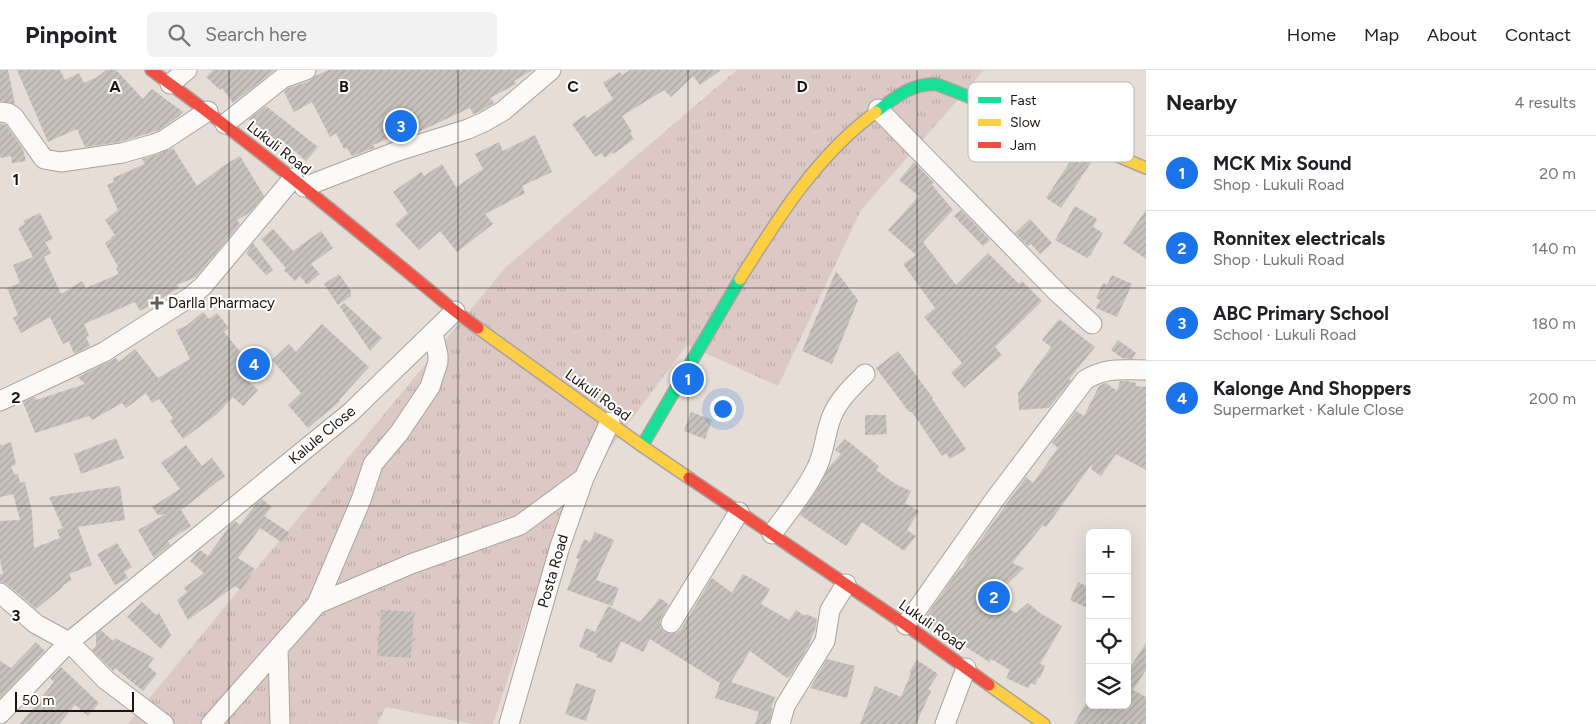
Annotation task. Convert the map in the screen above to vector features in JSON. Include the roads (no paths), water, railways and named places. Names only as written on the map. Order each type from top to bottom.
[{"type":"street","name":"Lukuli Road","points":[[151,70],[225,124],[455,311],[642,446],[846,584],[1044,724]]},
{"type":"street","points":[[170,84],[187,70]]},
{"type":"street","points":[[225,124],[282,78],[306,70]]},
{"type":"street","points":[[0,401],[104,352],[190,298],[299,183],[468,129],[484,122],[502,111],[552,70]]},
{"type":"street","points":[[642,446],[744,272],[778,218],[818,165],[878,109],[914,86],[936,84],[968,96]]},
{"type":"street","points":[[878,109],[1058,293],[1092,324]]},
{"type":"street","points":[[0,112],[8,113],[14,117],[44,159],[61,162],[122,153],[154,144],[164,140],[208,111]]},
{"type":"street","points":[[1132,162],[1146,168]]},
{"type":"street","name":"Kalule Close","points":[[0,714],[69,642],[351,412],[455,311]]},
{"type":"street","points":[[211,724],[317,604],[361,500],[372,464],[399,433],[430,387],[438,362],[432,333]]},
{"type":"street","points":[[906,626],[995,499],[1085,380],[1109,370],[1146,370]]},
{"type":"street","points":[[772,534],[817,468],[832,414],[865,374]]},
{"type":"street","name":"Posta Road","points":[[510,724],[560,546],[584,478],[610,422]]},
{"type":"street","points":[[317,604],[411,564],[520,525],[584,478]]},
{"type":"street","points":[[671,623],[739,512]]},
{"type":"street","points":[[780,724],[785,706],[824,641],[830,610],[846,584]]},
{"type":"street","points":[[0,593],[36,624],[69,642],[106,680],[164,724]]},
{"type":"street","points":[[278,648],[280,724]]},
{"type":"street","points":[[946,724],[966,668]]},
{"type":"place","name":"ABC Primary School","points":[[401,126]]},
{"type":"place","name":"Darlla Pharmacy","points":[[157,303]]},
{"type":"place","name":"Kalonge And Shoppers","points":[[254,364]]},
{"type":"place","name":"MCK Mix Sound","points":[[688,379]]},
{"type":"place","name":"Ronnitex electricals","points":[[994,597]]}]
